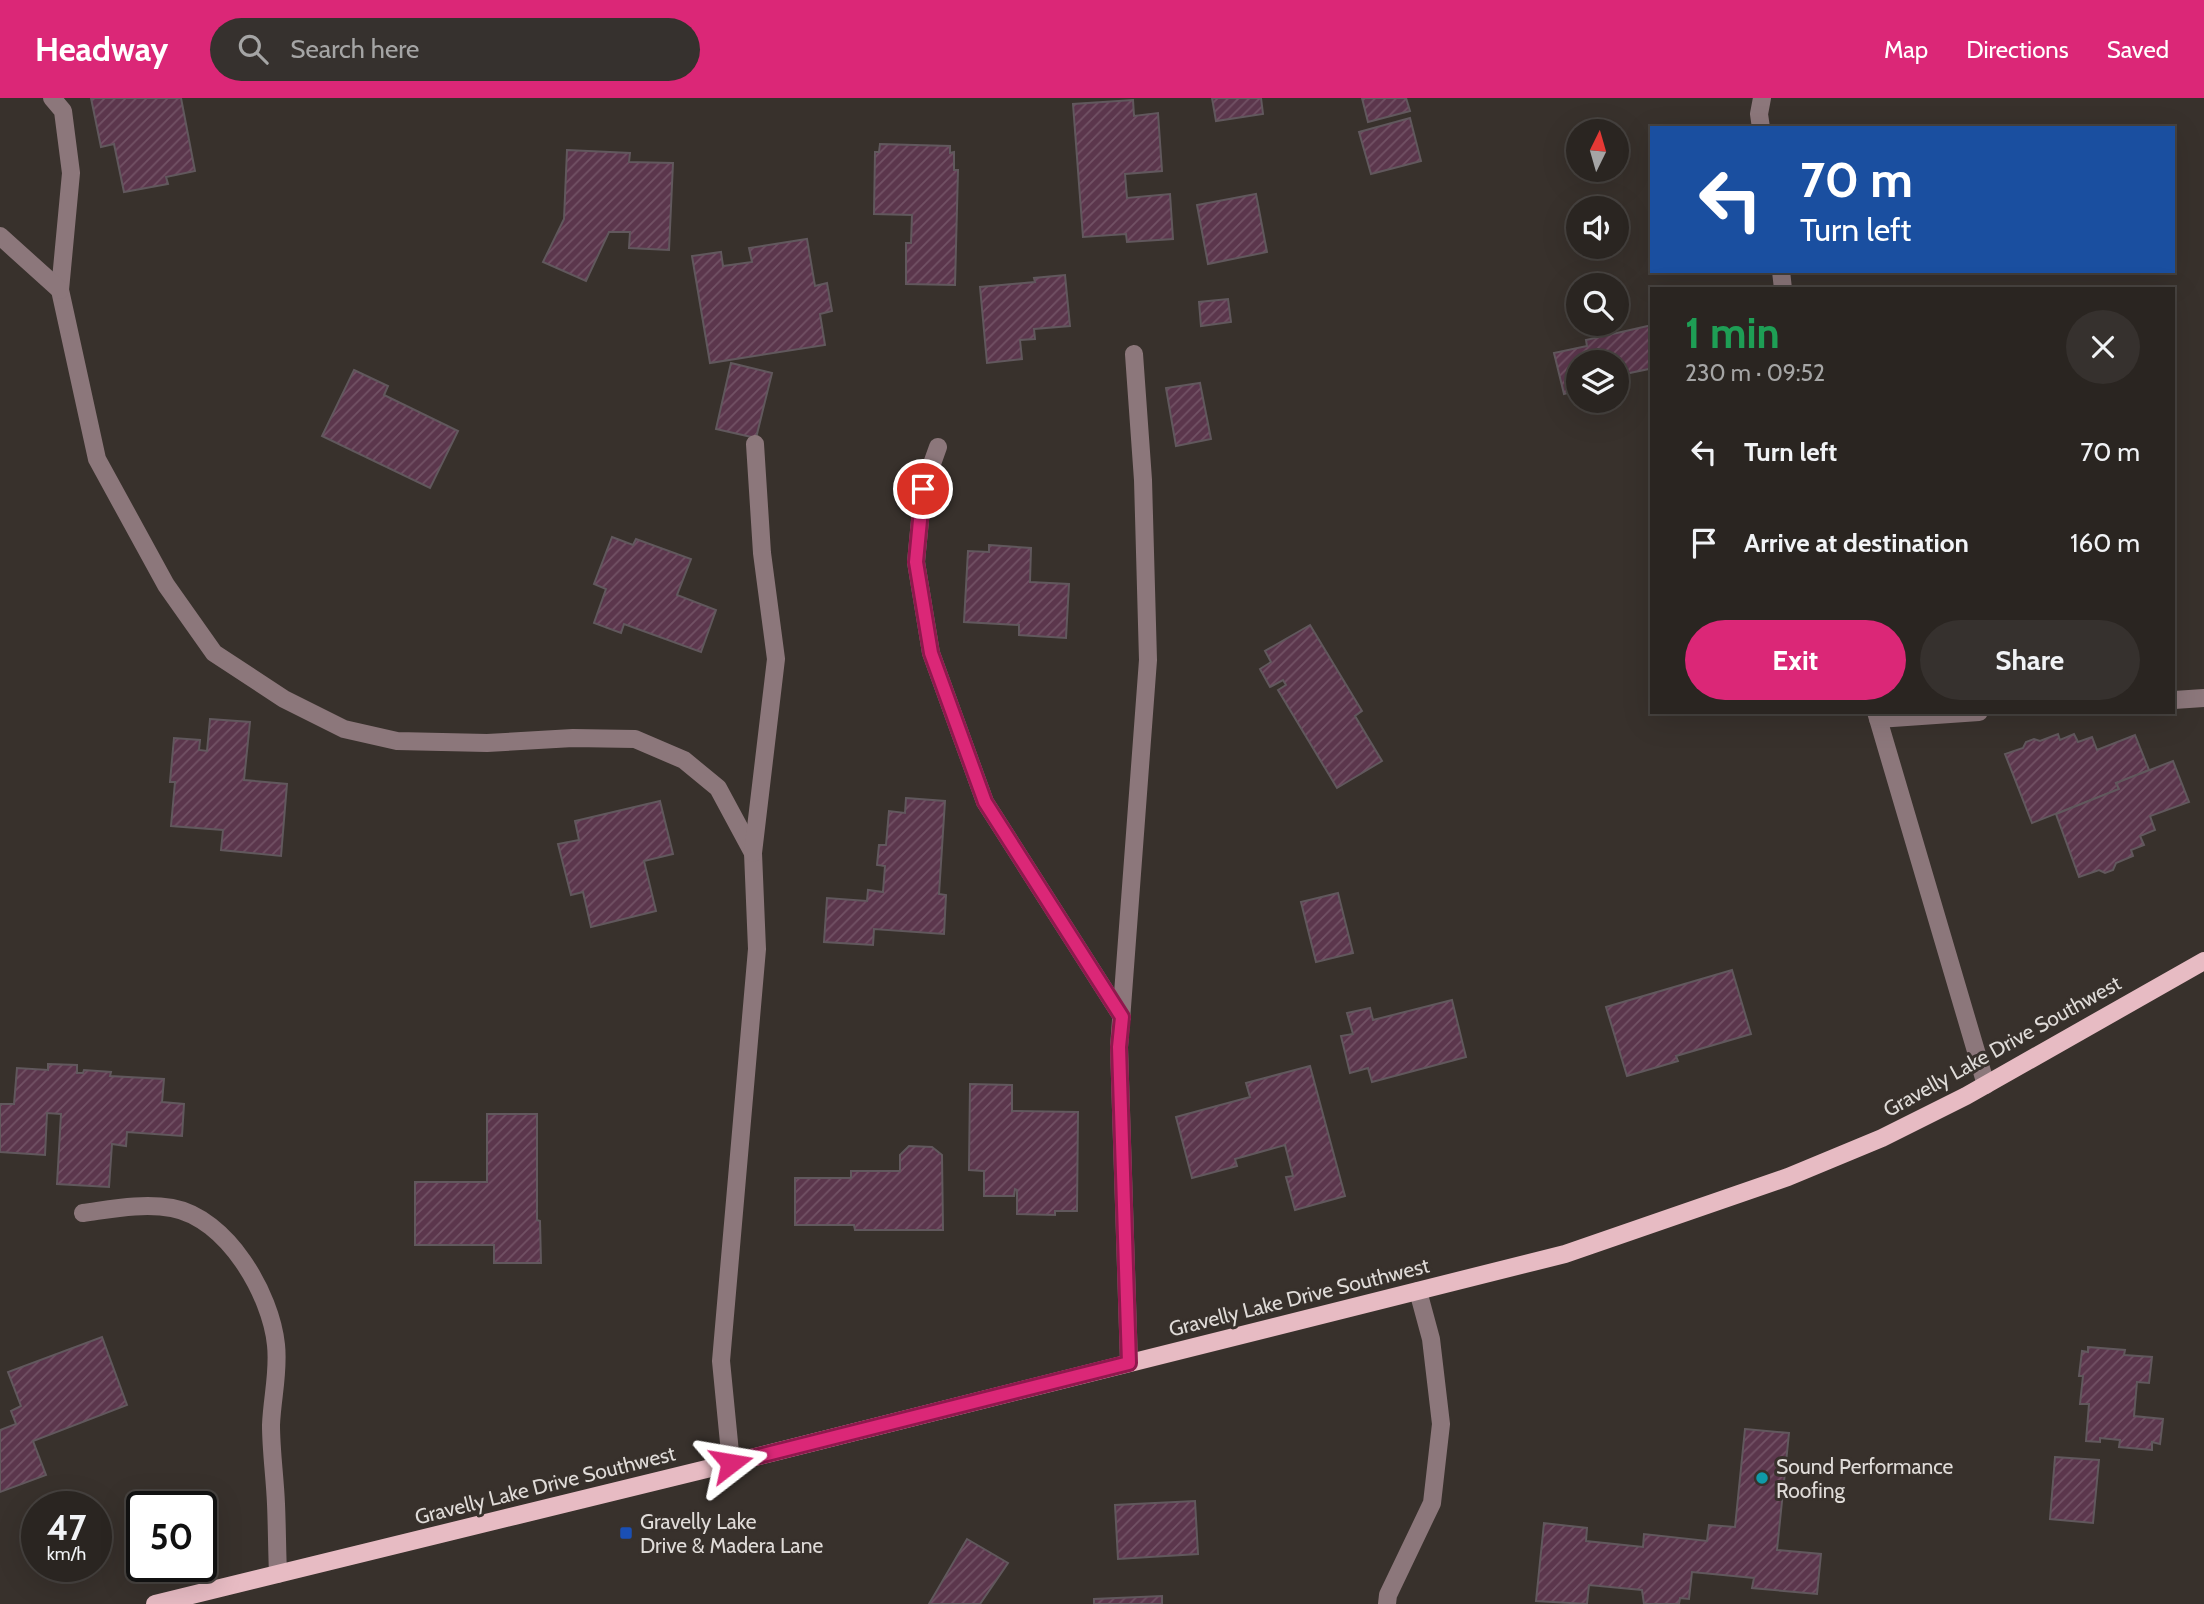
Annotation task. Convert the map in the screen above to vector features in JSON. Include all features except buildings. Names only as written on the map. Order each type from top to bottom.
[{"type":"main road","name":"Gravelly Lake Drive Southwest","points":[[155,1604],[216,1596],[278,1574],[1565,1254],[1788,1177],[1882,1138],[1986,1085],[2204,961]]},
{"type":"street","points":[[52,98],[63,111],[71,173],[60,290],[97,459],[166,584],[214,653],[284,699],[344,729],[397,741],[487,743],[573,738],[635,739],[684,760],[718,788],[752,853]]},
{"type":"street","points":[[1762,98],[1759,114],[1762,126]]},
{"type":"street","points":[[0,236],[60,290]]},
{"type":"street","points":[[1129,1363],[1119,1047],[1148,660],[1143,480],[1134,354]]},
{"type":"street","points":[[731,1463],[721,1361],[757,949],[752,853],[776,659],[762,553],[755,444]]},
{"type":"street","points":[[939,447],[923,489],[916,562],[931,653],[985,802],[1122,1017]]},
{"type":"street","points":[[2175,700],[2204,698]]},
{"type":"street","points":[[1911,714],[1877,715],[1986,1085]]},
{"type":"street","points":[[83,1213],[138,1205],[175,1209],[204,1223],[231,1245],[253,1277],[270,1314],[276,1345],[277,1376],[271,1423],[278,1574]]},
{"type":"street","points":[[1387,1604],[1388,1595],[1432,1503],[1441,1424],[1430,1339],[1418,1291]]},
{"type":"place","name":"Sound Performance Roofing","points":[[1762,1478]]},
{"type":"place","name":"Gravelly Lake Drive & Madera Lane","points":[[626,1533]]},
{"type":"route","points":[[731,1463],[1129,1363],[1119,1047],[1122,1017],[985,802],[931,653],[916,562],[923,489]]}]
